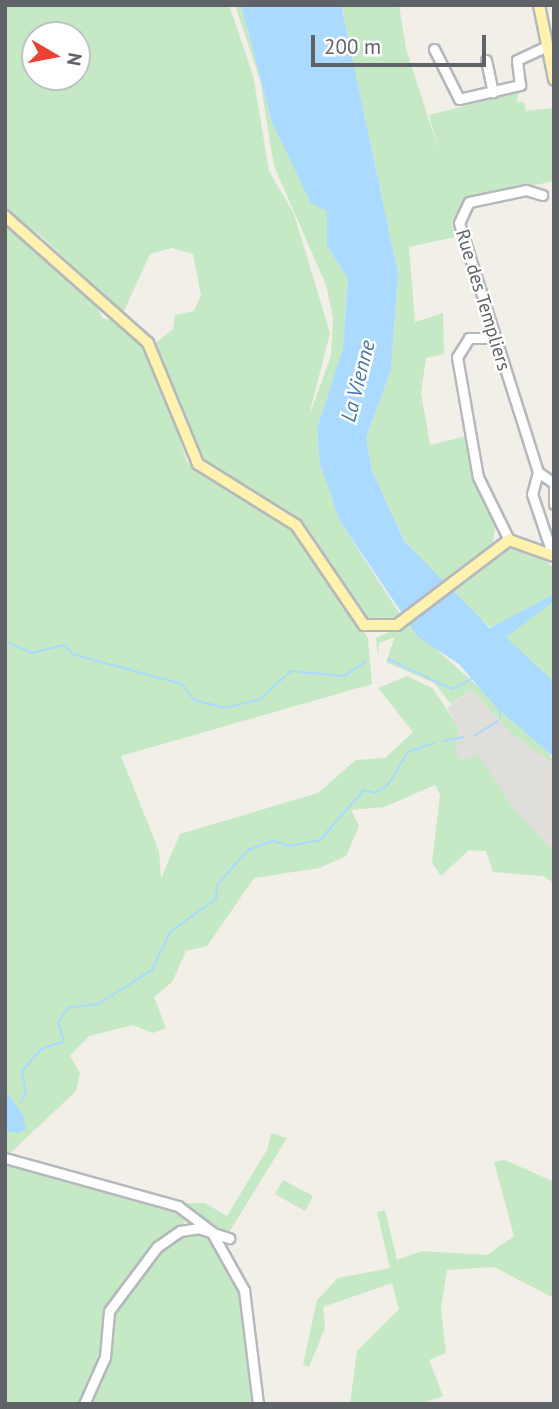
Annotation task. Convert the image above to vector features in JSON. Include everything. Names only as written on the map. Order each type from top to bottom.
[{"type":"main road","points":[[538,5],[554,79]]},
{"type":"main road","points":[[5,216],[148,343],[198,464],[296,525],[364,625],[385,629],[402,622],[449,583],[509,540],[553,556]]},
{"type":"street","points":[[434,48],[459,99],[520,85],[517,60],[547,46]]},
{"type":"street","points":[[486,60],[493,92]]},
{"type":"street","name":"Rue des Templiers","points":[[538,472],[491,338],[459,212],[468,202],[526,190],[542,195]]},
{"type":"street","points":[[491,338],[469,338],[457,357],[478,477],[509,540]]},
{"type":"street","points":[[553,556],[532,494],[538,472],[554,485],[554,504]]},
{"type":"street","points":[[5,1158],[178,1206],[211,1231],[229,1238]]},
{"type":"street","points":[[84,1404],[105,1357],[109,1311],[119,1290],[180,1231],[211,1231]]},
{"type":"street","points":[[211,1231],[244,1290],[251,1319],[258,1404]]},
{"type":"shaded area","points":[[471,690],[513,735],[554,764],[554,852],[512,806],[479,755],[461,760],[454,753],[459,727],[447,708]]},
{"type":"green space","points":[[5,5],[229,5],[253,75],[269,171],[294,214],[330,333],[308,419],[331,356],[333,318],[326,285],[274,166],[260,80],[235,5],[241,5],[272,122],[327,211],[327,246],[348,279],[343,348],[317,429],[320,464],[340,521],[401,616],[392,623],[364,619],[309,532],[287,512],[218,474],[188,443],[153,345],[173,329],[175,315],[194,311],[201,295],[193,254],[172,248],[150,254],[123,313],[39,234],[5,213]]},
{"type":"green space","points":[[341,5],[399,5],[406,49],[439,151],[429,115],[519,92],[517,102],[524,102],[526,111],[554,108],[554,181],[465,200],[452,225],[455,237],[409,247],[415,322],[443,313],[444,354],[426,358],[421,393],[430,445],[466,436],[496,520],[493,543],[443,585],[405,541],[372,471],[366,438],[391,370],[398,273]]},
{"type":"green space","points":[[5,220],[92,296],[103,319],[116,320],[140,342],[158,372],[187,462],[301,538],[368,638],[372,684],[121,756],[159,851],[161,878],[180,834],[318,793],[356,760],[385,758],[413,732],[378,688],[407,676],[432,688],[459,727],[455,753],[461,760],[479,755],[512,806],[554,852],[554,883],[543,876],[493,872],[486,851],[469,850],[441,876],[432,863],[440,795],[435,785],[384,807],[351,810],[359,826],[346,856],[319,868],[254,878],[207,946],[186,951],[172,982],[154,997],[166,1028],[153,1033],[133,1025],[89,1036],[70,1056],[80,1073],[76,1091],[7,1156]]},
{"type":"green space","points":[[511,543],[539,554],[554,569],[554,682],[449,591]]},
{"type":"green space","points":[[408,624],[547,748],[554,764],[513,735],[471,690],[451,704],[434,683],[386,662],[395,637],[379,643],[378,656],[376,638]]},
{"type":"green space","points":[[271,1133],[287,1138],[228,1234],[180,1203],[205,1203],[227,1216],[268,1148]]},
{"type":"green space","points":[[505,1160],[554,1182],[554,1298],[494,1267],[447,1270],[441,1308],[446,1353],[429,1360],[443,1396],[419,1404],[350,1404],[357,1351],[399,1309],[392,1283],[323,1307],[325,1328],[309,1367],[303,1365],[317,1300],[338,1278],[390,1268],[377,1212],[385,1210],[397,1260],[422,1251],[487,1255],[514,1236],[494,1162]]},
{"type":"green space","points":[[5,1162],[180,1211],[185,1222],[175,1237],[209,1234],[242,1296],[254,1404],[87,1404],[101,1375],[78,1404],[5,1404]]},
{"type":"green space","points":[[283,1180],[313,1196],[305,1211],[275,1194]]},
{"type":"water","name":"La Vienne","points":[[241,5],[341,5],[398,273],[391,370],[366,438],[372,471],[405,542],[490,628],[554,594],[554,601],[506,637],[554,682],[554,757],[496,707],[459,664],[418,637],[340,521],[320,464],[317,429],[343,348],[348,279],[327,246],[327,211],[311,203],[272,122]]},
{"type":"water","points":[[5,1090],[22,1113],[26,1128],[20,1133],[5,1131]]},
{"type":"waterway","points":[[5,641],[32,653],[65,645],[72,654],[182,684],[194,700],[225,708],[260,699],[291,671],[344,676],[367,661]]},
{"type":"waterway","points":[[388,659],[452,689],[474,678]]},
{"type":"waterway","points":[[500,707],[500,717]]},
{"type":"waterway","points":[[474,736],[498,721]]},
{"type":"waterway","points":[[443,741],[464,737]]},
{"type":"waterway","points":[[21,1102],[26,1093],[22,1071],[41,1049],[64,1041],[58,1023],[68,1008],[98,1004],[152,970],[170,932],[216,899],[217,885],[248,850],[273,841],[289,846],[320,840],[364,790],[375,793],[388,785],[408,752],[434,743]]}]
